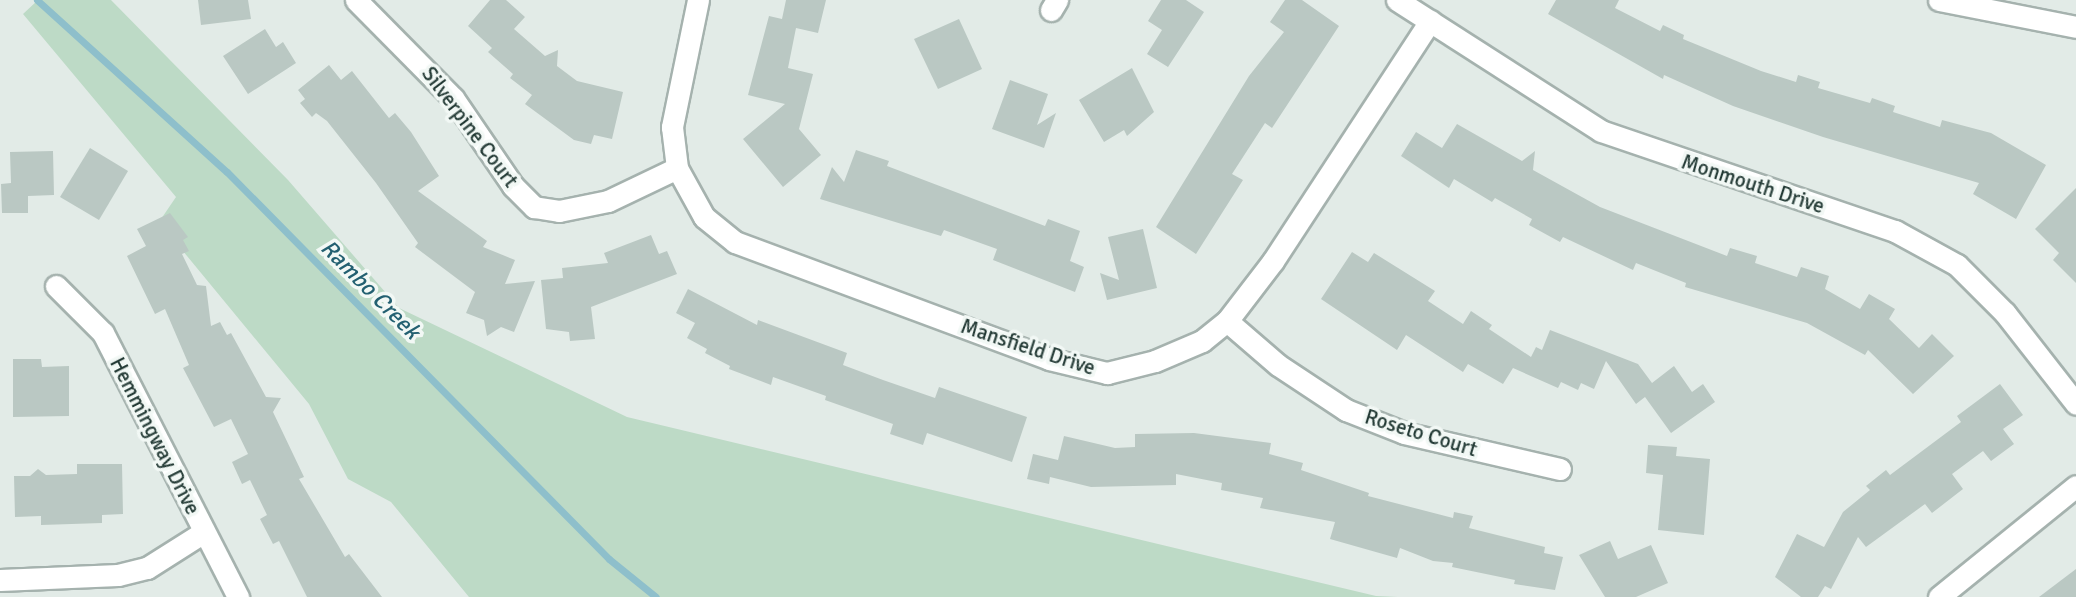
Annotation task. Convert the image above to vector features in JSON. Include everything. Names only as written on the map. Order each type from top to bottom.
[{"type":"street","name":"Silverpine Court","points":[[356,0],[453,98],[513,186],[534,207],[559,211],[608,201],[677,168]]},
{"type":"street","name":"Mansfield Drive","points":[[698,0],[671,127],[677,168],[704,217],[735,242],[1049,359],[1107,373],[1190,346],[1227,321],[1273,261],[1430,22]]},
{"type":"street","name":"Monmouth Drive","points":[[1397,0],[1601,131],[1895,231],[1957,265],[2005,313],[2076,404]]},
{"type":"street","points":[[1939,0],[2076,27]]},
{"type":"street","name":"Hemmingway Drive","points":[[56,286],[103,333],[149,416],[238,597]]},
{"type":"street","name":"Roseto Court","points":[[1227,321],[1278,365],[1346,410],[1404,433],[1560,470]]},
{"type":"street","points":[[1939,597],[2076,486]]},
{"type":"street","points":[[0,580],[118,575],[147,568],[204,532]]},
{"type":"green space","points":[[38,0],[111,0],[288,180],[399,308],[627,417],[1376,596],[1398,597],[469,597],[391,502],[348,479],[309,404],[159,222],[176,197],[23,14]]},
{"type":"building","points":[[198,0],[248,0],[251,19],[201,25]]},
{"type":"building","points":[[490,0],[506,0],[525,17],[514,29],[545,56],[558,50],[557,66],[577,81],[623,92],[612,139],[594,135],[591,144],[574,140],[525,104],[532,95],[510,78],[513,74],[488,52],[492,48],[468,26]]},
{"type":"building","points":[[786,0],[826,0],[818,33],[796,28],[788,68],[813,74],[799,129],[821,155],[783,187],[743,139],[785,104],[748,95],[769,16],[782,19]]},
{"type":"building","points":[[1161,0],[1186,0],[1204,12],[1168,67],[1147,54],[1162,30],[1148,21]]},
{"type":"building","points":[[1285,0],[1302,0],[1339,26],[1272,128],[1265,123],[1232,174],[1243,180],[1196,254],[1156,227],[1249,76],[1284,32],[1270,22]]},
{"type":"building","points":[[1556,0],[1619,0],[1615,8],[1660,31],[1663,25],[1684,35],[1683,39],[1761,71],[1796,82],[1798,75],[1820,82],[1818,88],[1870,103],[1872,98],[1895,106],[1893,112],[1940,127],[1942,120],[1991,133],[2046,165],[2016,219],[1973,194],[1979,183],[1823,137],[1733,106],[1664,75],[1663,79],[1548,14]]},
{"type":"building","points":[[959,19],[982,69],[938,89],[914,39]]},
{"type":"building","points":[[265,29],[276,47],[283,42],[296,63],[248,94],[223,56]]},
{"type":"building","points":[[329,65],[341,80],[352,71],[389,118],[395,113],[411,132],[439,176],[418,191],[487,241],[483,247],[515,260],[505,284],[535,281],[514,332],[501,327],[487,336],[484,320],[466,313],[475,292],[415,247],[418,243],[376,183],[327,121],[316,113],[312,117],[300,103],[305,99],[298,90]]},
{"type":"building","points":[[1132,68],[1154,112],[1127,136],[1124,130],[1104,142],[1079,100]]},
{"type":"building","points":[[1010,80],[1048,94],[1037,125],[1056,113],[1044,148],[992,129]]},
{"type":"building","points":[[1457,124],[1522,161],[1535,151],[1533,170],[1600,207],[1727,256],[1730,248],[1757,256],[1755,263],[1797,277],[1801,267],[1829,276],[1825,289],[1860,309],[1869,294],[1895,309],[1889,319],[1919,348],[1932,334],[1954,356],[1913,394],[1868,350],[1865,355],[1807,323],[1685,287],[1686,283],[1636,263],[1633,270],[1563,237],[1560,242],[1529,225],[1532,219],[1495,198],[1492,202],[1454,179],[1449,188],[1401,156],[1416,132],[1442,148]]},
{"type":"building","points":[[90,148],[128,171],[99,220],[60,197]]},
{"type":"building","points":[[856,150],[889,161],[887,166],[1045,226],[1048,219],[1080,231],[1070,261],[1084,267],[1075,292],[993,260],[997,249],[944,230],[941,236],[820,199],[832,167],[844,182]]},
{"type":"building","points":[[53,151],[54,195],[28,196],[28,213],[2,213],[1,184],[11,183],[10,152]]},
{"type":"building","points":[[2076,188],[2076,283],[2053,260],[2059,253],[2035,229]]},
{"type":"building","points":[[170,213],[188,237],[183,240],[189,251],[182,254],[197,285],[206,286],[211,326],[220,322],[227,335],[231,333],[266,397],[281,398],[273,412],[304,477],[299,479],[345,557],[349,554],[382,597],[307,597],[279,541],[273,544],[260,519],[267,515],[250,480],[242,484],[232,462],[248,454],[231,419],[214,427],[183,368],[189,365],[165,309],[155,314],[127,256],[146,246],[137,229]]},
{"type":"building","points":[[1143,229],[1157,288],[1107,300],[1100,273],[1119,280],[1108,237]]},
{"type":"building","points":[[651,235],[659,254],[667,251],[677,274],[591,307],[595,339],[570,341],[569,332],[546,329],[541,280],[563,278],[562,268],[608,263],[604,253]]},
{"type":"building","points":[[1352,252],[1368,262],[1374,253],[1435,291],[1428,301],[1463,324],[1471,311],[1492,325],[1489,329],[1531,357],[1536,347],[1542,350],[1550,330],[1638,364],[1652,383],[1674,366],[1692,392],[1703,384],[1715,402],[1671,433],[1645,397],[1636,404],[1606,361],[1594,389],[1581,383],[1578,390],[1561,382],[1558,388],[1513,368],[1503,384],[1468,364],[1463,372],[1406,335],[1397,350],[1321,299]]},
{"type":"building","points":[[688,289],[757,325],[758,320],[847,353],[843,365],[935,398],[939,387],[1027,417],[1012,462],[927,433],[923,445],[890,434],[893,424],[825,400],[826,396],[773,377],[771,385],[729,369],[730,366],[705,353],[707,349],[687,338],[695,323],[676,313]]},
{"type":"building","points":[[13,359],[41,359],[42,367],[69,366],[69,416],[13,417]]},
{"type":"building","points":[[2000,384],[2023,415],[2003,429],[2014,444],[1991,461],[1983,451],[1952,474],[1963,489],[1932,513],[1925,504],[1866,547],[1858,537],[1831,589],[1825,586],[1818,597],[1801,597],[1775,577],[1797,534],[1824,547],[1843,512],[1870,490],[1866,486],[1886,470],[1890,475],[1961,422],[1957,416]]},
{"type":"building","points":[[1194,433],[1271,443],[1269,454],[1303,463],[1301,470],[1369,493],[1368,496],[1453,518],[1454,512],[1473,516],[1469,528],[1545,547],[1544,553],[1563,557],[1555,590],[1514,584],[1515,580],[1452,567],[1453,563],[1433,561],[1400,548],[1397,558],[1330,539],[1335,522],[1260,508],[1263,498],[1221,490],[1222,483],[1176,474],[1176,485],[1091,487],[1050,477],[1049,484],[1027,479],[1033,454],[1058,460],[1064,436],[1115,448],[1135,447],[1135,434]]},
{"type":"building","points":[[1648,445],[1677,447],[1676,456],[1710,459],[1704,535],[1658,530],[1663,475],[1646,473]]},
{"type":"building","points":[[77,464],[122,464],[123,514],[102,515],[102,523],[41,525],[41,516],[15,517],[14,476],[30,476],[38,469],[46,475],[77,474]]},
{"type":"building","points":[[1610,541],[1618,559],[1651,545],[1668,583],[1636,597],[1605,597],[1579,555]]},
{"type":"building","points":[[2076,569],[2076,597],[2039,597]]},
{"type":"waterway","name":"Rambo Creek","points":[[37,0],[227,172],[609,559],[656,597]]}]
